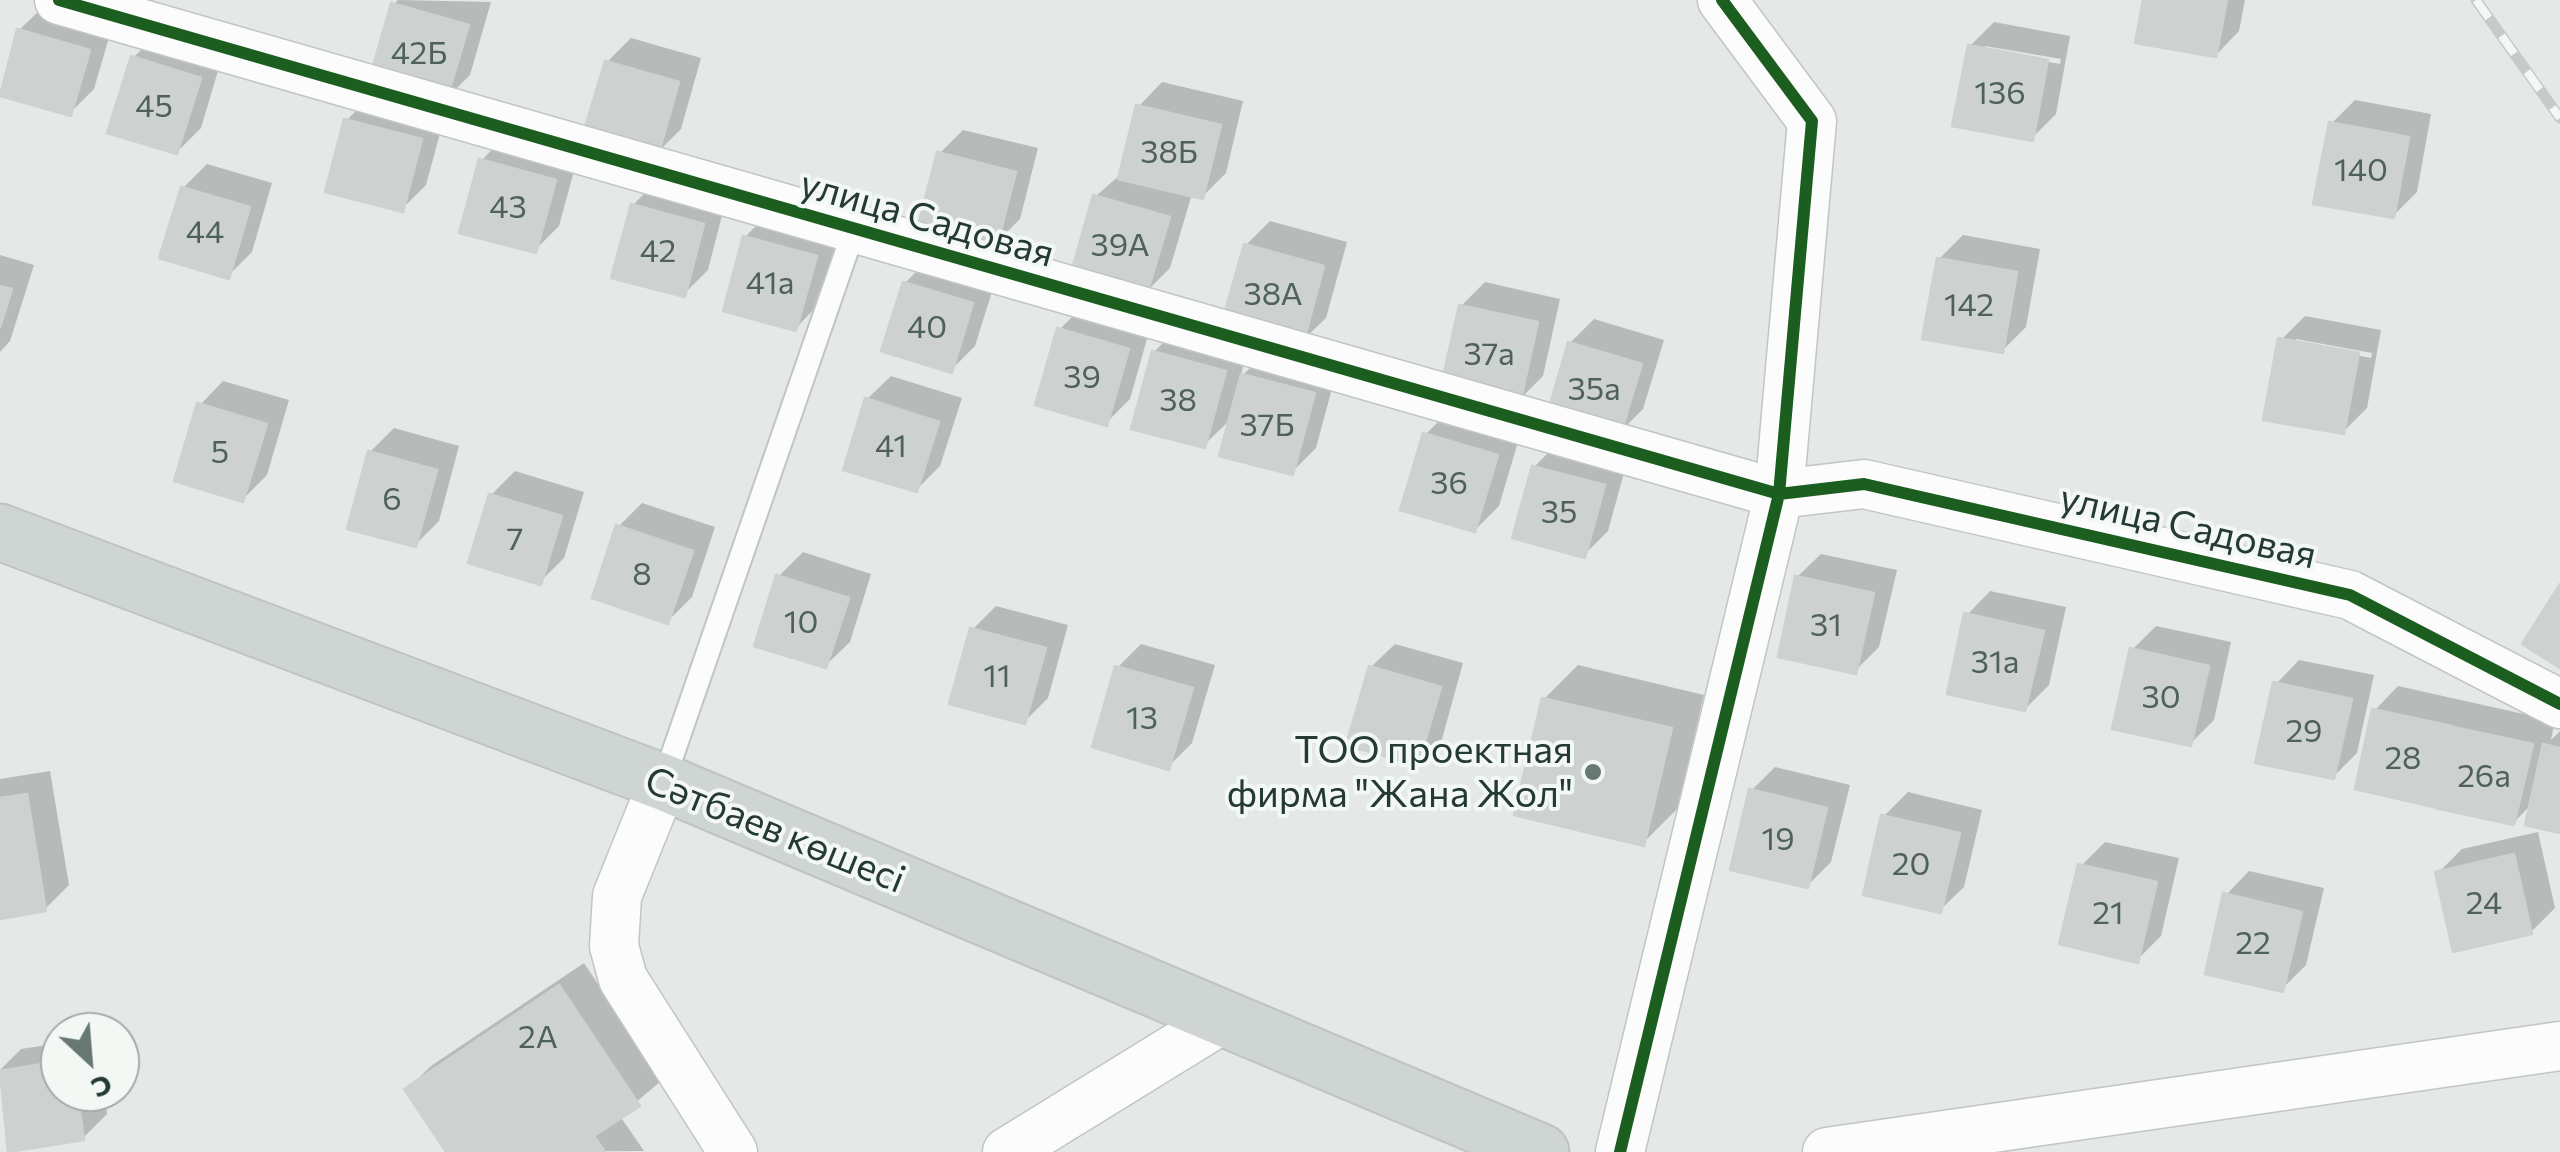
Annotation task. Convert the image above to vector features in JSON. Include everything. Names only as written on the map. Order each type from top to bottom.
[{"type":"main road","name":"Сәтбаев көшесі","points":[[0,532],[663,782],[1541,1152]]},
{"type":"street","name":"улица Садовая","points":[[59,0],[1779,494],[1864,484],[2350,595],[2560,704]]},
{"type":"street","points":[[1620,1152],[1779,494],[1812,121],[1722,0]]},
{"type":"street","points":[[663,782],[617,896],[614,946],[622,980],[733,1152]]},
{"type":"street","points":[[1007,1152],[1226,1016]]},
{"type":"street","points":[[1827,1152],[2560,1046]]},
{"type":"lane","points":[[663,782],[854,230]]},
{"type":"building","points":[[2143,0],[2227,0],[2216,57],[2135,43]]},
{"type":"building","points":[[391,3],[469,25],[446,102],[369,80]]},
{"type":"building","points":[[17,29],[90,50],[71,116],[0,96]]},
{"type":"building","points":[[1968,45],[2048,60],[2033,141],[1952,126]]},
{"type":"building","points":[[131,56],[201,78],[177,154],[107,133]]},
{"type":"building","points":[[605,61],[679,82],[658,156],[583,134]]},
{"type":"building","points":[[1136,105],[1221,125],[1203,199],[1118,179]]},
{"type":"building","points":[[344,119],[422,139],[403,212],[325,192]]},
{"type":"building","points":[[2329,122],[2409,137],[2394,218],[2313,204]]},
{"type":"building","points":[[937,152],[1016,172],[997,246],[918,226]]},
{"type":"building","points":[[479,159],[556,180],[536,253],[459,233]]},
{"type":"building","points":[[181,187],[250,207],[229,279],[159,258]]},
{"type":"building","points":[[1093,195],[1170,217],[1147,294],[1071,273]]},
{"type":"building","points":[[631,204],[704,224],[685,297],[611,278]]},
{"type":"building","points":[[743,236],[817,256],[796,331],[723,311]]},
{"type":"building","points":[[1244,244],[1324,266],[1303,344],[1222,322]]},
{"type":"building","points":[[1937,258],[2017,272],[2003,353],[1922,339]]},
{"type":"building","points":[[903,282],[973,303],[952,373],[881,351]]},
{"type":"building","points":[[0,286],[12,289],[0,327]]},
{"type":"building","points":[[1459,305],[1538,322],[1520,403],[1441,386]]},
{"type":"building","points":[[1057,328],[1129,349],[1107,426],[1035,405]]},
{"type":"building","points":[[2278,338],[2359,353],[2344,434],[2263,420]]},
{"type":"building","points":[[1568,342],[1642,364],[1620,436],[1547,415]]},
{"type":"building","points":[[1152,351],[1226,371],[1205,448],[1131,429]]},
{"type":"building","points":[[1241,374],[1315,393],[1293,475],[1219,456]]},
{"type":"building","points":[[865,398],[939,422],[917,492],[843,470]]},
{"type":"building","points":[[197,403],[267,424],[243,502],[174,481]]},
{"type":"building","points":[[1423,433],[1498,455],[1475,532],[1400,510]]},
{"type":"building","points":[[368,451],[437,470],[416,547],[347,529]]},
{"type":"building","points":[[1532,466],[1605,485],[1585,558],[1512,538]]},
{"type":"building","points":[[489,494],[562,516],[541,585],[468,563]]},
{"type":"building","points":[[616,525],[693,551],[668,624],[592,598]]},
{"type":"building","points":[[776,575],[849,598],[826,668],[754,646]]},
{"type":"building","points":[[1795,576],[1874,593],[1856,674],[1778,657]]},
{"type":"building","points":[[2560,584],[2560,668],[2522,644]]},
{"type":"building","points":[[1964,613],[2044,631],[2025,711],[1947,694]]},
{"type":"building","points":[[970,628],[1046,648],[1025,724],[949,704]]},
{"type":"building","points":[[2130,648],[2209,666],[2191,746],[2112,729]]},
{"type":"building","points":[[1115,666],[1193,688],[1169,770],[1092,747]]},
{"type":"building","points":[[1369,666],[1441,687],[1418,766],[1346,745]]},
{"type":"building","points":[[2273,682],[2352,699],[2334,779],[2255,763]]},
{"type":"building","name":"ТОО проектная фирма \"Жана Жол\"","points":[[1542,698],[1672,728],[1644,846],[1514,815]]},
{"type":"building","points":[[2372,709],[2452,726],[2433,807],[2355,789]]},
{"type":"building","points":[[2453,727],[2533,744],[2514,825],[2435,808]]},
{"type":"building","points":[[2543,744],[2560,748],[2560,833],[2525,825]]},
{"type":"building","points":[[1749,789],[1827,808],[1808,888],[1730,870]]},
{"type":"building","points":[[27,794],[46,911],[0,919],[0,798]]},
{"type":"building","points":[[1881,815],[1960,833],[1941,913],[1863,895]]},
{"type":"building","points":[[2514,854],[2532,934],[2453,952],[2435,872]]},
{"type":"building","points":[[2078,864],[2157,882],[2138,963],[2059,944]]},
{"type":"building","points":[[2223,893],[2302,912],[2283,992],[2205,974]]},
{"type":"building","points":[[559,985],[640,1106],[594,1136],[605,1152],[446,1152],[404,1089]]},
{"type":"building","points":[[40,1064],[40,1112],[80,1112],[84,1140],[8,1152],[0,1071]]},
{"type":"railway","points":[[2476,0],[2560,118]]},
{"type":"cycle path","points":[[59,0],[1779,494],[1864,484],[2350,595],[2560,704]]},
{"type":"cycle path","points":[[1620,1152],[1779,494],[1812,121],[1722,0]]},
{"type":"place","name":"ТОО проектная фирма \"Жана Жол\"","points":[[1593,772]]}]
